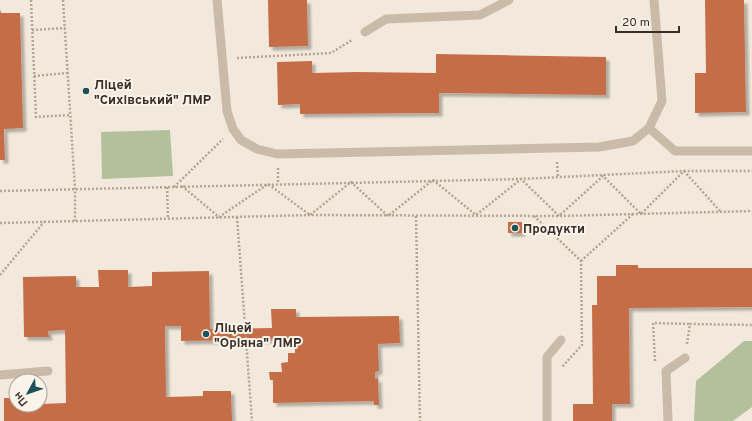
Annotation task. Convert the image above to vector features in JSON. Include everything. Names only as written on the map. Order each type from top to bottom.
[{"type":"lane","points":[[217,0],[227,111],[233,129],[241,140],[256,149],[277,154],[599,147],[633,141],[649,128],[662,101],[654,0]]},
{"type":"lane","points":[[365,32],[386,19],[480,15],[509,0]]},
{"type":"lane","points":[[649,128],[675,151],[752,151]]},
{"type":"lane","points":[[547,421],[547,357],[561,340]]},
{"type":"lane","points":[[668,421],[666,371],[685,358]]},
{"type":"lane","points":[[0,375],[48,371]]},
{"type":"path","points":[[31,0],[36,117],[70,115]]},
{"type":"path","points":[[63,0],[75,189],[75,221]]},
{"type":"path","points":[[32,30],[65,28]]},
{"type":"path","points":[[222,59],[331,53],[365,32]]},
{"type":"path","points":[[34,76],[68,73]]},
{"type":"path","points":[[174,187],[233,129]]},
{"type":"path","points":[[0,191],[522,179],[684,171],[752,171]]},
{"type":"path","points":[[684,171],[721,211]]},
{"type":"path","points":[[641,214],[684,171]]},
{"type":"path","points":[[603,176],[641,214]]},
{"type":"path","points":[[558,216],[603,176]]},
{"type":"path","points":[[476,215],[522,179]]},
{"type":"path","points":[[522,179],[558,216]]},
{"type":"path","points":[[433,180],[476,215]]},
{"type":"path","points":[[388,216],[433,180]]},
{"type":"path","points":[[310,215],[351,182]]},
{"type":"path","points":[[351,182],[388,216]]},
{"type":"path","points":[[268,184],[310,215]]},
{"type":"path","points":[[219,217],[268,184]]},
{"type":"path","points":[[182,186],[219,217]]},
{"type":"path","points":[[167,187],[168,218]]},
{"type":"path","points":[[0,222],[310,215],[558,216],[752,211]]},
{"type":"path","points":[[581,261],[633,214]]},
{"type":"path","points":[[416,216],[420,421]]},
{"type":"path","points":[[534,216],[581,261],[582,346],[547,383]]},
{"type":"path","points":[[236,217],[252,421]]},
{"type":"path","points":[[0,276],[45,221]]},
{"type":"path","points":[[685,358],[690,324],[752,325]]},
{"type":"green space","points":[[170,130],[173,176],[102,179],[101,132]]},
{"type":"green space","points":[[744,341],[752,341],[752,407],[733,421],[694,421],[696,381]]},
{"type":"building","points":[[268,0],[307,0],[308,46],[269,47]]},
{"type":"building","points":[[705,0],[744,0],[746,112],[695,113],[695,73],[706,73]]},
{"type":"building","points":[[0,9],[1,13],[20,13],[23,128],[4,129],[5,160],[0,160]]},
{"type":"building","points":[[436,54],[606,57],[606,95],[439,93],[439,113],[300,114],[300,104],[278,105],[277,62],[312,61],[312,73],[436,73]]},
{"type":"building","name":"Продукти","points":[[508,222],[522,222],[522,233],[508,233]]},
{"type":"building","points":[[616,265],[638,265],[638,268],[752,268],[752,307],[629,308],[630,404],[612,404],[612,421],[573,421],[573,404],[593,404],[592,305],[597,305],[597,276],[616,276]]},
{"type":"building","points":[[98,270],[128,270],[128,287],[152,286],[152,272],[209,271],[210,329],[272,328],[271,309],[296,309],[296,317],[399,316],[400,343],[378,344],[379,371],[375,372],[375,379],[378,378],[379,405],[374,405],[374,401],[273,403],[273,380],[270,380],[269,372],[282,372],[281,363],[288,362],[288,353],[295,353],[295,344],[298,344],[298,339],[181,341],[181,326],[165,326],[166,397],[203,396],[203,391],[231,391],[232,421],[4,421],[4,398],[8,398],[8,413],[48,413],[48,404],[66,403],[65,330],[48,331],[49,337],[24,337],[23,277],[76,276],[76,287],[99,287]]},
{"type":"place","name":"Ліцей \"Сихівський\" ЛМР","points":[[86,91]]},
{"type":"place","name":"Продукти","points":[[515,228]]},
{"type":"place","name":"Ліцей \"Оріяна\" ЛМР","points":[[206,334]]}]
